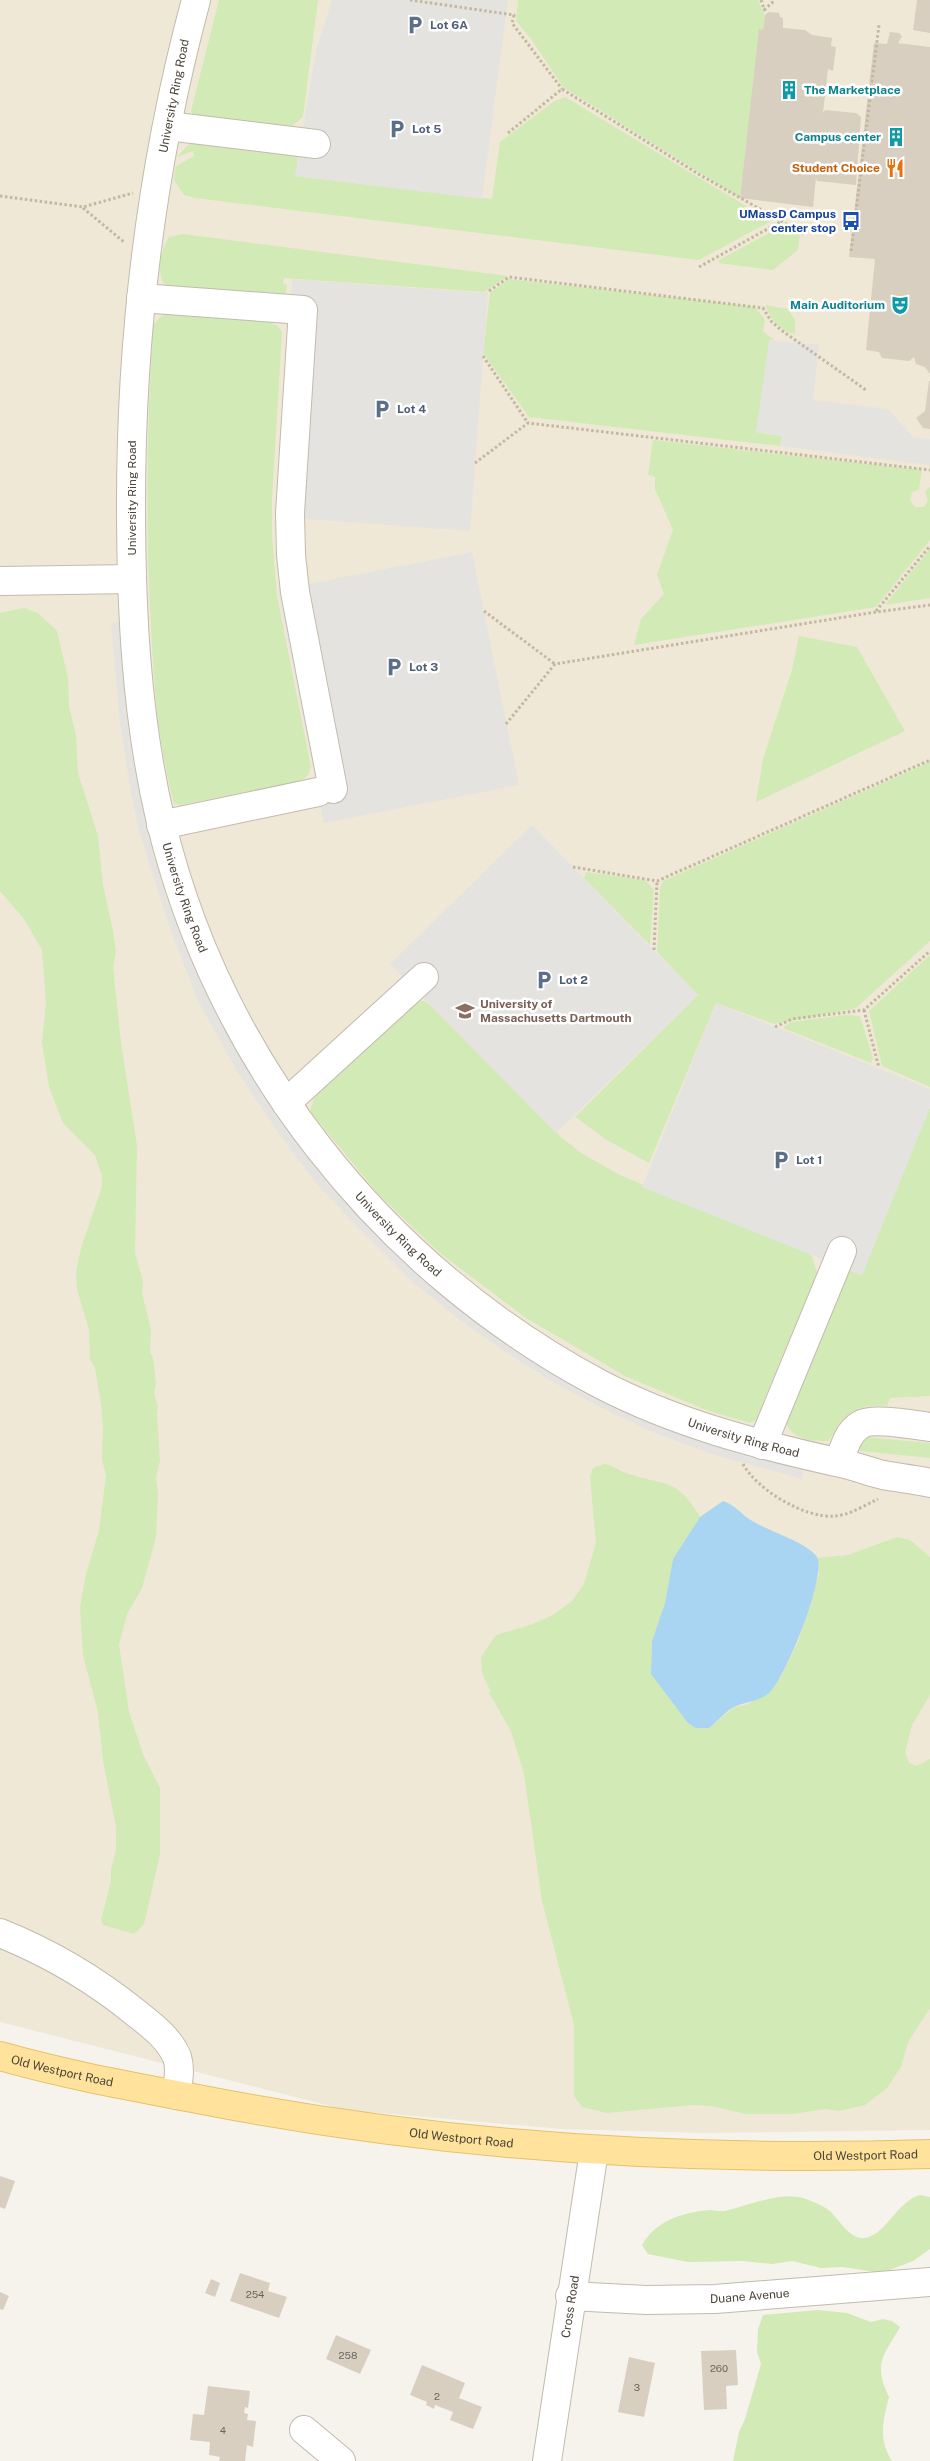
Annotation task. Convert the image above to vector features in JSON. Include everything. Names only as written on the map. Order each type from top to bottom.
[{"type":"main road","name":"Old Westport Road","points":[[0,2056],[176,2095],[366,2128],[594,2151],[758,2158],[930,2154]]},
{"type":"street","name":"University Ring Road","points":[[196,0],[168,126],[141,298],[131,460],[132,580],[143,720],[161,824],[185,903],[209,965],[244,1035],[286,1103],[330,1164],[404,1244],[485,1311],[540,1348],[603,1385],[664,1413],[735,1438],[839,1462],[885,1476],[930,1483]]},
{"type":"street","points":[[168,126],[316,144]]},
{"type":"street","points":[[141,298],[303,310],[290,513],[291,555],[326,791],[161,824]]},
{"type":"street","points":[[0,580],[132,580]]},
{"type":"street","points":[[286,1103],[424,977]]},
{"type":"street","points":[[762,1445],[842,1251]]},
{"type":"street","points":[[839,1462],[849,1436],[860,1425],[877,1422],[930,1427]]},
{"type":"street","name":"University Ring Road","points":[[839,1462],[885,1464],[930,1469]]},
{"type":"street","points":[[0,1934],[44,1952],[92,1980],[157,2030],[176,2056],[180,2070],[176,2095]]},
{"type":"street","name":"Cross Road","points":[[546,2461],[570,2296],[594,2151]]},
{"type":"street","name":"Duane Avenue","points":[[570,2296],[646,2300],[714,2299],[930,2282]]},
{"type":"street","points":[[304,2430],[341,2461]]},
{"type":"path","points":[[410,0],[514,15],[512,24],[562,89],[700,175],[804,234]]},
{"type":"path","points":[[761,0],[765,11],[776,0]]},
{"type":"path","points":[[851,251],[879,25]]},
{"type":"path","points":[[508,133],[562,89]]},
{"type":"path","points":[[0,196],[83,207],[136,192]]},
{"type":"path","points":[[83,207],[129,248]]},
{"type":"path","points":[[699,267],[781,221]]},
{"type":"path","points":[[489,291],[509,277],[763,308],[770,321],[781,330],[866,390]]},
{"type":"path","points":[[483,356],[528,422]]},
{"type":"path","points":[[475,463],[528,422],[930,470]]},
{"type":"path","points":[[876,612],[930,546]]},
{"type":"path","points":[[506,724],[555,664],[930,605]]},
{"type":"path","points":[[484,611],[555,664]]},
{"type":"path","points":[[573,867],[657,881],[930,760]]},
{"type":"path","points":[[654,950],[657,881]]},
{"type":"path","points":[[775,1027],[792,1019],[864,1010],[930,951]]},
{"type":"path","points":[[864,1010],[879,1068]]},
{"type":"path","points":[[735,1438],[743,1464],[751,1477],[769,1492],[803,1510],[834,1516],[883,1497]]},
{"type":"shaded area","name":"University of Massachusetts Dartmouth","points":[[0,0],[930,0],[930,2130],[706,2133],[562,2129],[346,2110],[0,2022]]},
{"type":"shaded area","name":"Lot 5","points":[[332,0],[508,0],[482,199],[295,176],[316,50]]},
{"type":"shaded area","name":"Lot 4","points":[[292,279],[488,293],[470,531],[280,517]]},
{"type":"shaded area","points":[[769,340],[819,345],[813,400],[888,409],[913,437],[930,439],[930,465],[780,446],[782,436],[756,432]]},
{"type":"shaded area","name":"Lot 3","points":[[472,552],[519,785],[324,823],[278,590]]},
{"type":"shaded area","points":[[119,622],[132,757],[152,850],[166,897],[182,939],[218,1019],[259,1090],[310,1161],[335,1192],[398,1257],[432,1287],[508,1345],[562,1378],[661,1427],[704,1442],[803,1471],[802,1479],[709,1453],[655,1433],[551,1381],[502,1350],[414,1283],[315,1182],[284,1141],[237,1071],[199,1003],[171,931],[139,831],[131,793],[120,723],[111,623]]},
{"type":"shaded area","name":"Lot 2","points":[[532,825],[698,995],[556,1133],[390,964]]},
{"type":"shaded area","name":"Lot 1","points":[[716,1003],[930,1089],[930,1107],[862,1275],[642,1187]]},
{"type":"green space","points":[[219,0],[318,0],[303,117],[288,129],[194,116],[191,111]]},
{"type":"green space","points":[[518,0],[758,0],[765,16],[763,30],[760,29],[740,198],[563,87],[532,40],[516,21]]},
{"type":"green space","points":[[565,97],[771,221],[699,260],[195,198],[184,195],[174,180],[176,166],[194,156],[193,151],[177,157],[188,145],[195,142],[298,154],[296,176],[492,199],[500,142],[553,102]]},
{"type":"green space","points":[[782,226],[800,235],[798,250],[773,270],[719,263],[719,260]]},
{"type":"green space","points":[[183,234],[508,276],[484,292],[284,278],[283,283],[287,285],[285,297],[169,289],[161,278],[161,257],[169,237]]},
{"type":"green space","points":[[509,279],[755,307],[765,320],[763,331],[775,339],[770,340],[756,432],[782,436],[780,446],[529,417],[483,353],[490,293]]},
{"type":"green space","points":[[766,305],[788,309],[795,320],[795,334],[776,324]]},
{"type":"green space","points":[[167,314],[260,320],[270,322],[282,332],[272,497],[272,535],[277,596],[311,767],[308,775],[300,782],[179,805],[174,803],[164,760],[155,693],[147,514],[149,401],[153,326],[160,317]]},
{"type":"green space","points":[[653,440],[922,470],[919,489],[912,492],[910,500],[915,507],[924,507],[928,501],[925,491],[930,487],[930,540],[876,607],[634,645],[641,619],[664,594],[657,575],[673,530],[655,489],[655,477],[648,475]]},
{"type":"green space","points":[[930,549],[930,598],[885,605]]},
{"type":"green space","points":[[24,608],[38,613],[57,631],[68,678],[69,707],[76,735],[78,773],[98,836],[103,885],[116,951],[113,967],[121,1043],[137,1146],[135,1253],[143,1281],[142,1293],[151,1330],[150,1352],[153,1358],[156,1384],[154,1393],[158,1407],[160,1461],[156,1477],[158,1496],[156,1537],[142,1588],[127,1614],[119,1645],[129,1712],[143,1754],[160,1788],[160,1854],[144,1924],[134,1934],[103,1925],[101,1920],[111,1881],[111,1870],[116,1850],[116,1827],[103,1761],[98,1712],[83,1655],[80,1607],[86,1574],[99,1531],[106,1475],[102,1460],[103,1426],[101,1404],[95,1368],[90,1359],[89,1330],[77,1289],[76,1272],[81,1248],[102,1187],[102,1176],[95,1155],[63,1123],[49,1087],[42,1042],[46,1002],[42,950],[24,919],[0,891],[0,613]]},
{"type":"green space","points":[[799,636],[857,647],[905,731],[756,802],[763,759],[792,670]]},
{"type":"green space","points":[[930,762],[930,941],[856,1008],[774,1024],[716,1003],[649,1163],[605,1139],[575,1117],[698,995],[657,952],[660,889],[663,881]]},
{"type":"green space","points":[[586,872],[645,880],[654,890],[650,945],[584,878]]},
{"type":"green space","points":[[930,955],[930,1087],[882,1066],[869,1011]]},
{"type":"green space","points":[[413,1001],[424,1001],[429,1004],[561,1137],[581,1153],[622,1176],[812,1256],[817,1273],[756,1420],[750,1423],[706,1410],[625,1376],[526,1318],[440,1253],[378,1194],[310,1111],[314,1098],[384,1026]]},
{"type":"green space","points":[[845,1015],[860,1016],[873,1058],[871,1063],[783,1028],[791,1022]]},
{"type":"green space","points":[[930,1107],[930,1396],[890,1398],[887,1406],[865,1407],[858,1410],[846,1419],[828,1441],[814,1441],[801,1437],[790,1430],[785,1417],[843,1268],[862,1275]]},
{"type":"green space","points":[[865,1437],[930,1443],[930,1458],[861,1451],[858,1448]]},
{"type":"green space","points":[[605,1464],[626,1473],[661,1482],[677,1489],[692,1504],[700,1517],[673,1559],[665,1603],[652,1641],[651,1673],[688,1723],[709,1728],[733,1708],[748,1704],[768,1693],[781,1677],[798,1642],[819,1574],[818,1558],[848,1555],[897,1537],[910,1540],[930,1557],[930,1695],[912,1725],[905,1752],[909,1763],[917,1766],[930,1759],[930,2008],[908,2042],[901,2067],[887,2088],[865,2105],[839,2111],[826,2109],[792,2114],[745,2114],[712,2106],[692,2105],[607,2113],[582,2107],[574,2096],[574,2025],[542,1901],[524,1774],[511,1731],[489,1693],[490,1690],[482,1673],[481,1657],[496,1635],[533,1624],[553,1615],[572,1601],[584,1584],[596,1543],[590,1477],[593,1468]]},
{"type":"green space","points":[[920,2195],[930,2197],[930,2249],[913,2261],[882,2273],[842,2267],[821,2268],[792,2261],[772,2264],[743,2261],[688,2262],[648,2254],[642,2245],[654,2230],[671,2219],[700,2211],[725,2211],[787,2196],[806,2199],[825,2207],[852,2234],[861,2238],[869,2237],[877,2233],[904,2205]]},
{"type":"green space","points":[[818,2310],[847,2313],[871,2322],[883,2319],[892,2321],[900,2327],[885,2353],[881,2368],[884,2385],[889,2397],[883,2438],[892,2461],[733,2461],[739,2432],[745,2419],[761,2364],[757,2352],[758,2329],[763,2315]]},
{"type":"water","points":[[723,1501],[732,1505],[746,1517],[761,1526],[805,1547],[817,1557],[818,1568],[816,1584],[803,1627],[794,1650],[775,1685],[764,1697],[732,1708],[709,1728],[696,1728],[688,1723],[651,1674],[652,1641],[665,1603],[673,1559],[700,1517]]},
{"type":"building","points":[[917,0],[930,0],[930,33],[913,30]]},
{"type":"building","name":"The Marketplace","points":[[769,12],[779,13],[780,17],[783,18],[783,28],[805,30],[812,35],[832,38],[831,46],[836,47],[833,71],[828,69],[823,113],[825,110],[856,113],[861,117],[856,185],[817,181],[816,178],[813,207],[740,198],[759,29],[763,30],[765,15]]},
{"type":"building","name":"Campus center","points":[[890,32],[899,33],[902,36],[898,43],[930,47],[930,374],[925,367],[916,364],[914,357],[909,361],[882,358],[879,352],[866,350],[875,259],[849,257],[874,43],[887,44]]},
{"type":"building","points":[[929,381],[930,429],[923,428],[916,418],[925,411]]},
{"type":"building","points":[[0,2176],[15,2181],[5,2209],[0,2207]]},
{"type":"building","points":[[240,2273],[270,2283],[268,2291],[287,2297],[279,2318],[230,2301]]},
{"type":"building","points":[[211,2279],[220,2283],[215,2297],[205,2293]]},
{"type":"building","points":[[0,2292],[9,2296],[3,2310],[0,2309]]},
{"type":"building","points":[[336,2335],[371,2350],[360,2374],[326,2359]]},
{"type":"building","points":[[736,2350],[738,2385],[726,2386],[727,2409],[704,2410],[701,2351]]},
{"type":"building","points":[[629,2357],[655,2363],[644,2417],[618,2412]]},
{"type":"building","points":[[422,2365],[465,2383],[459,2398],[482,2407],[473,2429],[450,2420],[453,2412],[435,2405],[434,2409],[426,2405],[427,2402],[410,2395]]},
{"type":"building","points":[[208,2386],[250,2391],[248,2408],[245,2407],[244,2413],[248,2414],[247,2420],[256,2421],[253,2447],[247,2445],[245,2461],[219,2461],[220,2457],[209,2455],[210,2442],[190,2440],[193,2414],[204,2415]]},
{"type":"place","name":"Lot 6A","points":[[415,25]]},
{"type":"place","name":"The Marketplace","points":[[789,90]]},
{"type":"place","name":"Lot 5","points":[[397,129]]},
{"type":"place","name":"Campus center","points":[[896,137]]},
{"type":"place","name":"Student Choice","points":[[895,168]]},
{"type":"place","name":"UMassD Campus center stop","points":[[851,221]]},
{"type":"place","name":"Main Auditorium","points":[[900,305]]},
{"type":"place","name":"Lot 4","points":[[382,409]]},
{"type":"place","name":"Lot 3","points":[[394,667]]},
{"type":"place","name":"Lot 2","points":[[544,980]]},
{"type":"place","name":"University of Massachusetts Dartmouth","points":[[465,1011]]},
{"type":"place","name":"Lot 1","points":[[781,1160]]}]
